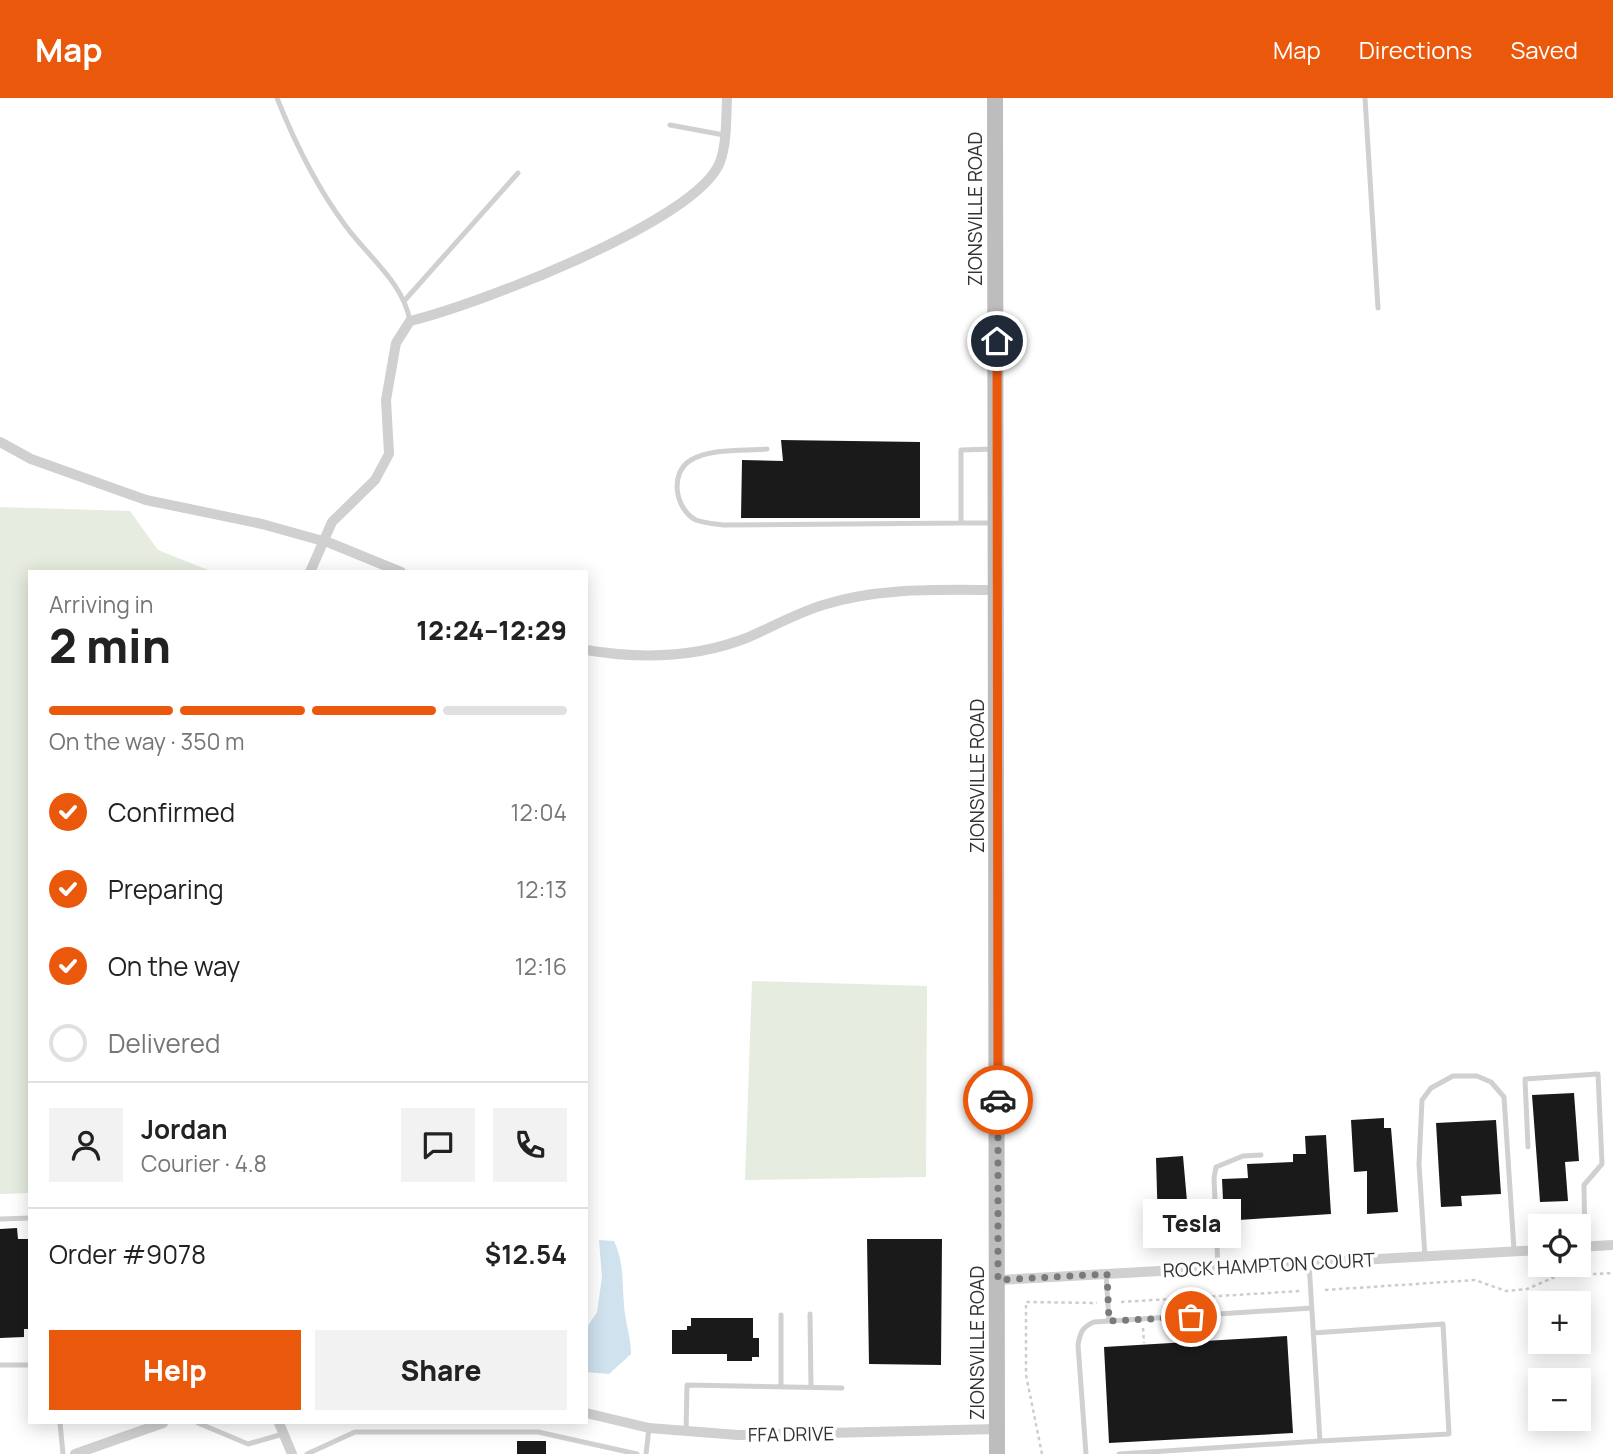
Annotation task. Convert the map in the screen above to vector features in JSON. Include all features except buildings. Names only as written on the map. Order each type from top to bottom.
[{"type":"main road","name":"ZIONSVILLE ROAD","points":[[995,98],[998,523],[997,1454]]},
{"type":"street","points":[[311,570],[332,522],[375,480],[389,454],[386,400],[396,343],[410,321],[434,316],[567,266],[650,222],[705,183],[720,163],[727,98]]},
{"type":"street","points":[[0,442],[31,459],[146,500],[262,524],[323,542],[396,570]]},
{"type":"street","points":[[588,650],[653,657],[713,648],[746,638],[824,604],[909,590],[998,590]]},
{"type":"street","points":[[1591,1246],[1613,1245]]},
{"type":"street","name":"ROCK HAMPTON COURT","points":[[998,1280],[1528,1251]]},
{"type":"street","name":"FFA DRIVE","points":[[588,1413],[649,1428],[738,1435],[997,1429]]},
{"type":"street","points":[[75,1454],[160,1424]]},
{"type":"street","points":[[281,1428],[292,1454]]},
{"type":"lane","points":[[277,98],[317,184],[345,226],[405,300],[410,321]]},
{"type":"lane","points":[[1365,98],[1378,308]]},
{"type":"lane","points":[[670,125],[724,135]]},
{"type":"lane","points":[[405,300],[518,173]]},
{"type":"lane","points":[[767,449],[704,455],[690,460],[682,468],[677,492],[688,514],[698,521],[723,525],[998,523]]},
{"type":"lane","points":[[961,523],[961,450],[997,449]]},
{"type":"lane","points":[[1528,1147],[1525,1079],[1598,1074],[1602,1164],[1584,1185],[1583,1214]]},
{"type":"lane","points":[[1425,1257],[1419,1164],[1422,1100],[1431,1088],[1453,1076],[1484,1079],[1491,1082],[1504,1097],[1514,1252]]},
{"type":"lane","points":[[1218,1268],[1214,1178],[1216,1167],[1243,1156],[1261,1155]]},
{"type":"lane","points":[[0,1219],[28,1218]]},
{"type":"lane","points":[[1309,1263],[1320,1441]]},
{"type":"lane","points":[[1107,1274],[1109,1321]]},
{"type":"lane","points":[[1086,1454],[1080,1334],[1094,1322],[1312,1308]]},
{"type":"lane","points":[[810,1314],[811,1387]]},
{"type":"lane","points":[[781,1315],[781,1387]]},
{"type":"lane","points":[[1119,1454],[1449,1434],[1443,1324],[1314,1333]]},
{"type":"lane","points":[[0,1366],[28,1365]]},
{"type":"lane","points":[[686,1431],[687,1385],[842,1388]]},
{"type":"lane","points":[[60,1424],[63,1454]]},
{"type":"lane","points":[[200,1424],[248,1444],[281,1428]]},
{"type":"lane","points":[[646,1454],[649,1428]]},
{"type":"lane","points":[[307,1454],[355,1432],[538,1432],[637,1454]]},
{"type":"path","points":[[1325,1290],[1475,1280],[1506,1291],[1527,1289],[1556,1276],[1613,1273]]},
{"type":"path","points":[[1121,1301],[1300,1291]]},
{"type":"path","points":[[1022,1297],[1026,1302],[1026,1375],[1042,1454]]},
{"type":"path","points":[[1141,1300],[1142,1310]]},
{"type":"path","points":[[1026,1302],[1097,1303]]},
{"type":"shaded area","points":[[0,507],[130,511],[158,550],[208,570],[28,570],[28,1193],[0,1194]]},
{"type":"shaded area","points":[[752,981],[927,986],[926,1177],[745,1180]]},
{"type":"water","points":[[599,1240],[614,1241],[621,1264],[631,1354],[609,1374],[588,1372],[588,1326],[597,1312],[602,1277]]},
{"type":"way so far","points":[[998,1100],[998,1280],[1107,1274],[1109,1321],[1191,1317]]},
{"type":"place","name":"Tesla","points":[[1191,1317]]},
{"type":"route","points":[[997,341],[998,1100]]}]
